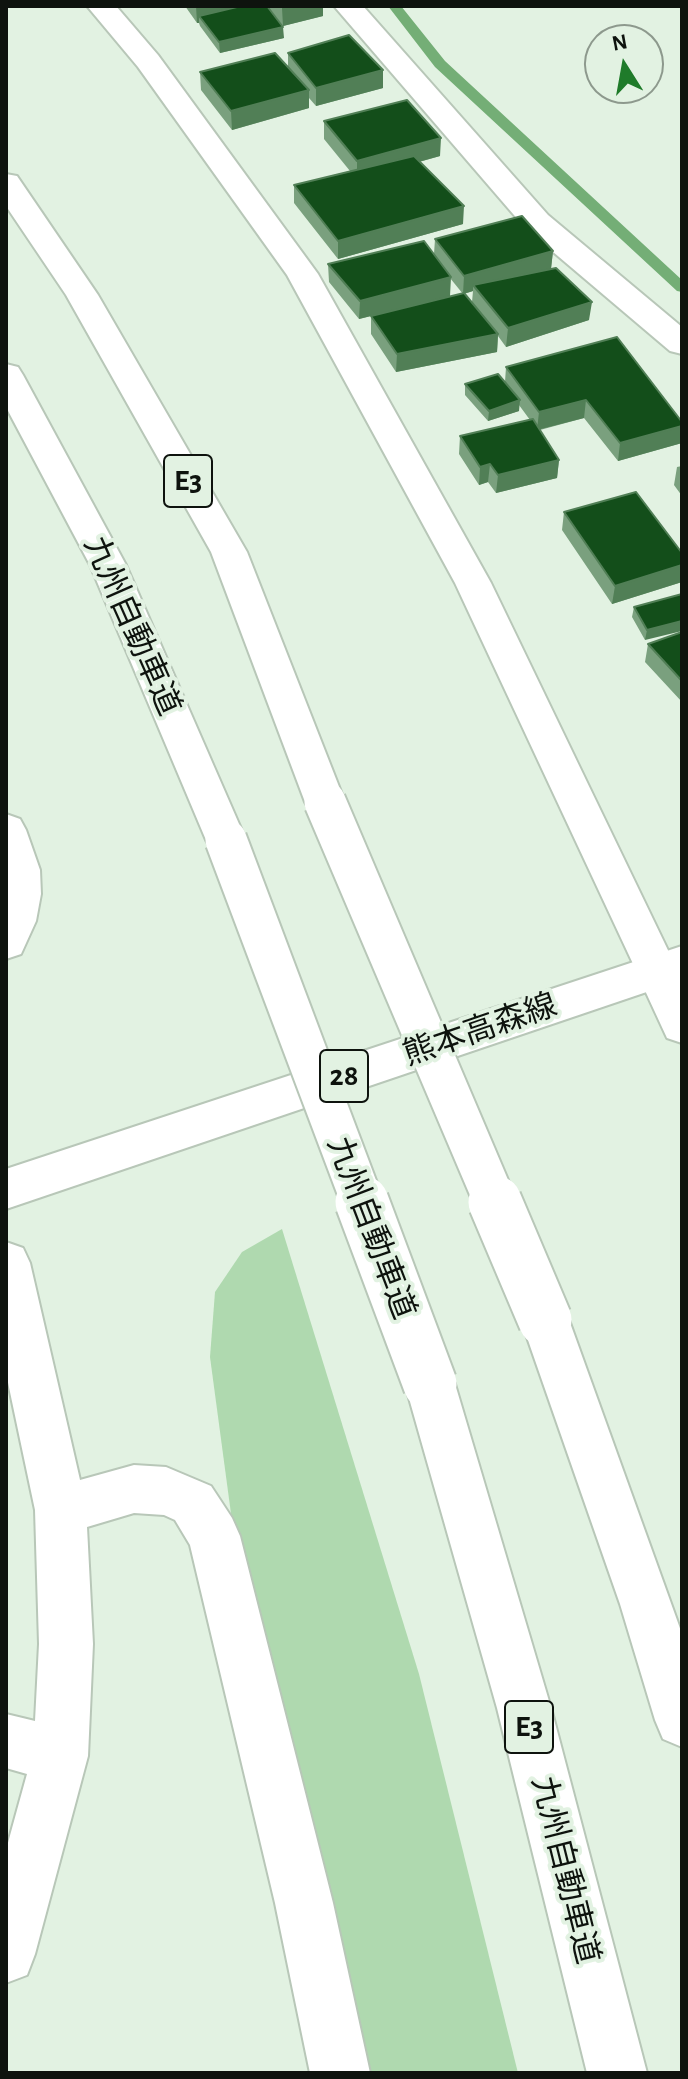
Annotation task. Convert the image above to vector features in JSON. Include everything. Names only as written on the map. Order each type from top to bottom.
[{"type":"main road","points":[[101,6],[148,61],[302,274],[473,583],[670,967],[682,1025]]},
{"type":"main road","points":[[348,6],[537,222],[682,344]]},
{"type":"main road","name":"E3","points":[[6,183],[82,295],[229,552],[325,802],[545,1320],[646,1604],[682,1720]]},
{"type":"main road","name":"九州自動車道","points":[[6,375],[108,565],[226,840],[430,1384],[524,1708],[617,2073]]},
{"type":"main road","points":[[6,830],[19,870],[20,894],[15,921],[6,942]]},
{"type":"main road","name":"熊本高森線","points":[[6,1189],[670,967]]},
{"type":"main road","points":[[6,1263],[61,1510],[66,1644],[60,1756],[6,1954]]},
{"type":"main road","points":[[61,1510],[134,1489],[166,1491],[193,1503],[214,1536],[304,1903],[340,2073]]},
{"type":"main road","points":[[6,1741],[60,1756]]},
{"type":"green space","points":[[282,1229],[419,1674],[518,2073],[361,2073],[236,1551],[210,1357],[215,1292],[242,1252]]},
{"type":"building","points":[[241,6],[267,6],[283,27],[219,42],[199,16]]},
{"type":"building","points":[[349,35],[383,70],[316,88],[288,53]]},
{"type":"building","points":[[275,53],[309,90],[231,111],[200,72]]},
{"type":"building","points":[[407,100],[441,138],[357,161],[324,121]]},
{"type":"building","points":[[414,156],[464,206],[338,241],[294,185]]},
{"type":"building","points":[[522,216],[553,251],[464,276],[435,239]]},
{"type":"building","points":[[424,241],[451,277],[360,301],[328,264]]},
{"type":"building","points":[[556,268],[592,302],[508,328],[473,285]]},
{"type":"building","points":[[464,293],[498,334],[397,354],[371,316]]},
{"type":"building","points":[[617,337],[682,426],[620,443],[586,400],[539,412],[506,367]]},
{"type":"building","points":[[498,374],[520,400],[489,411],[465,384]]},
{"type":"building","points":[[533,419],[559,460],[498,475],[490,464],[480,467],[460,436]]},
{"type":"building","points":[[636,492],[682,553],[682,565],[615,586],[564,512]]},
{"type":"building","points":[[682,594],[682,621],[647,630],[634,607]]},
{"type":"building","points":[[682,632],[682,681],[648,644]]},
{"type":"waterway","points":[[394,6],[440,64],[682,288]]}]
